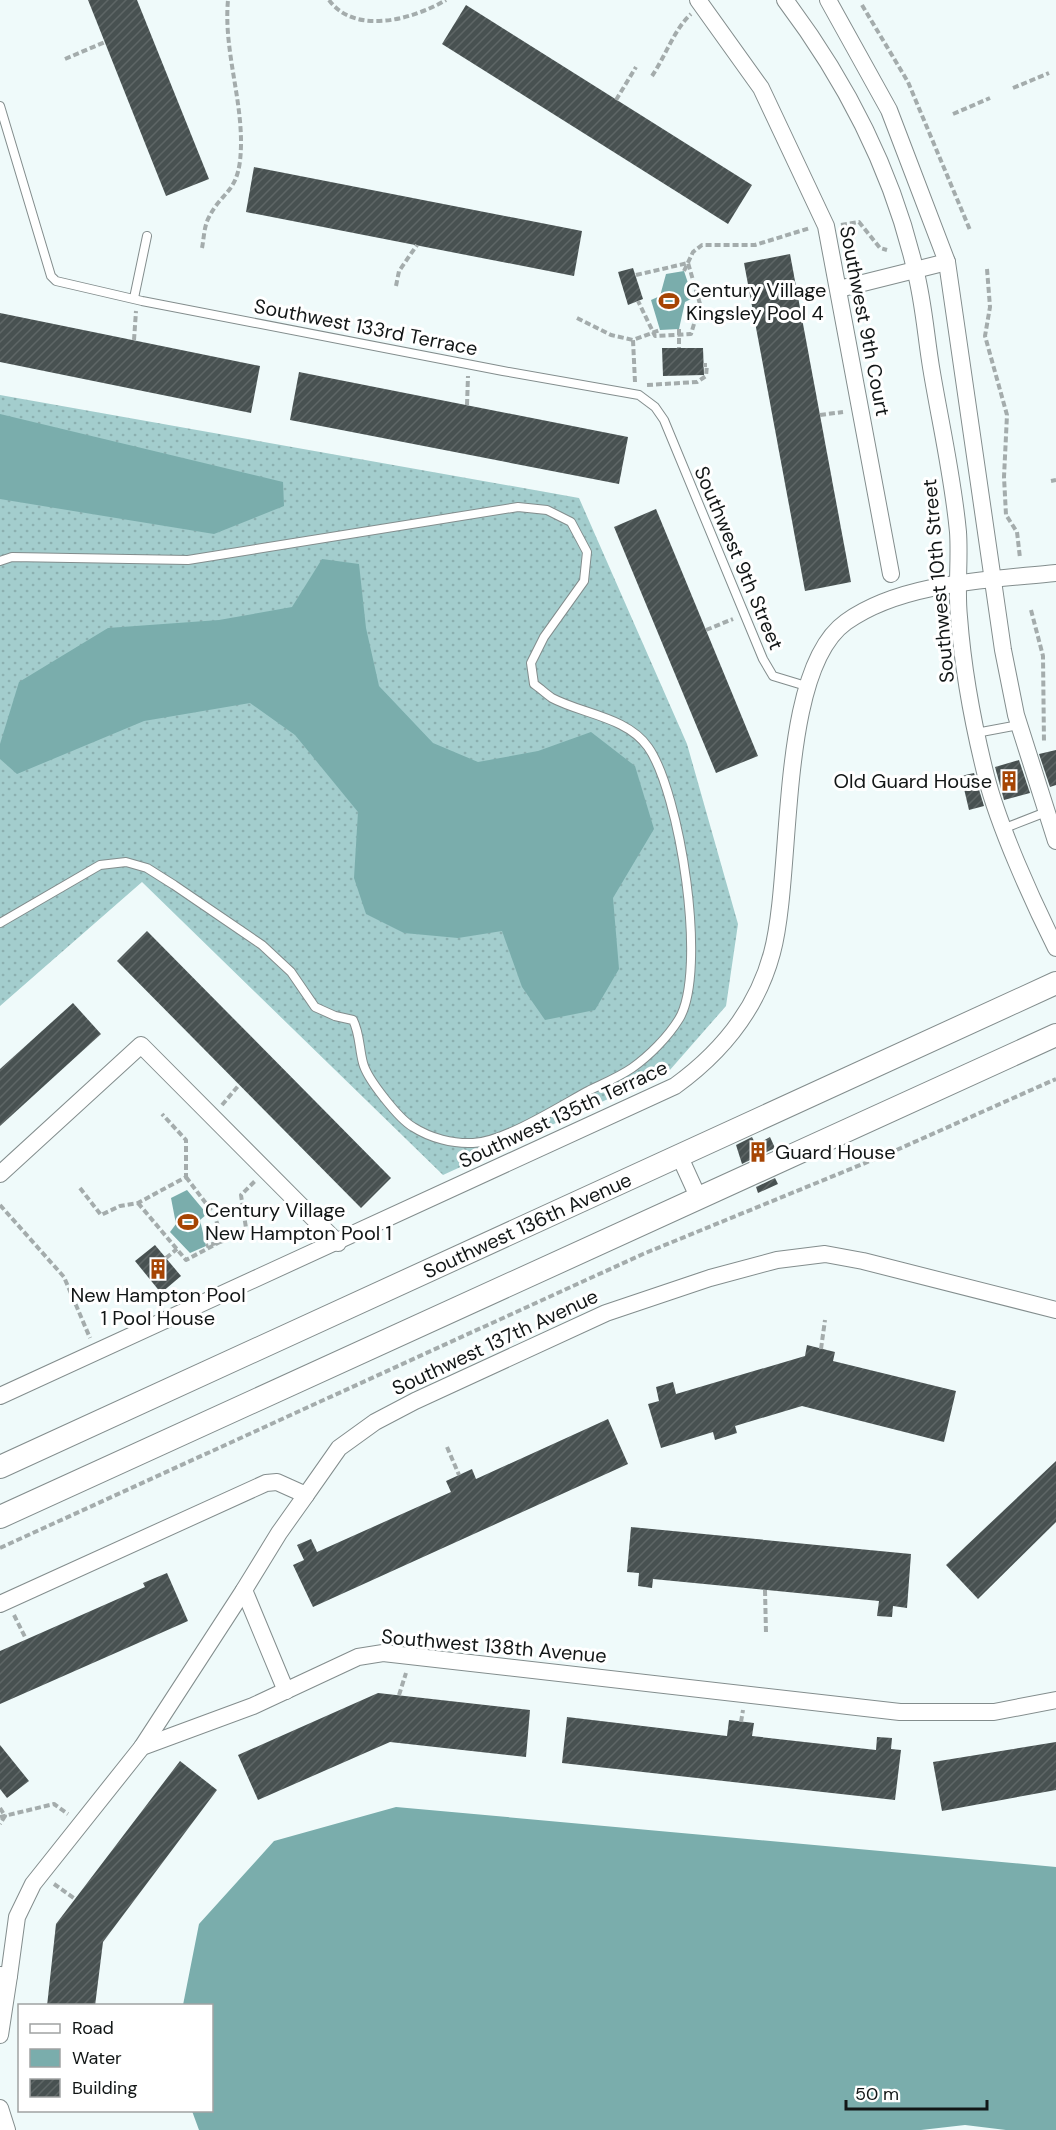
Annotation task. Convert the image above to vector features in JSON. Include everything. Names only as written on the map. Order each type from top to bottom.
[{"type":"street","name":"Southwest 10th Street","points":[[784,0],[813,38],[848,93],[896,200],[916,270],[946,443],[958,533],[958,615],[976,733],[987,779],[1005,828],[1056,948]]},
{"type":"street","points":[[828,0],[893,119],[947,262],[1004,650],[1019,725],[1056,841]]},
{"type":"street","name":"Southwest 9th Court","points":[[700,2],[761,88],[826,226],[891,574]]},
{"type":"street","points":[[839,289],[947,262]]},
{"type":"street","name":"Southwest 135th Terrace","points":[[0,1395],[338,1243],[675,1086],[697,1070],[731,1034],[755,998],[776,936],[798,730],[806,686],[819,654],[843,624],[870,607],[897,597],[994,579],[1056,573]]},
{"type":"street","name":"Southwest 136th Avenue","points":[[0,1467],[1056,982]]},
{"type":"street","points":[[0,1516],[1056,1035]]},
{"type":"street","points":[[0,1174],[141,1045],[338,1243]]},
{"type":"street","points":[[679,1155],[699,1199]]},
{"type":"street","name":"Southwest 137th Avenue","points":[[142,1747],[279,1533],[339,1448],[375,1422],[416,1401],[606,1314],[710,1278],[777,1260],[825,1254],[863,1261],[1056,1310]]},
{"type":"street","points":[[4,1602],[266,1483],[277,1482],[306,1495]]},
{"type":"street","points":[[244,1590],[286,1691]]},
{"type":"street","name":"Southwest 138th Avenue","points":[[0,2035],[4,1975],[16,1917],[41,1874],[142,1747],[286,1691],[358,1657],[383,1653],[552,1670],[900,1712],[986,1713],[1056,1700]]},
{"type":"street","points":[[0,2108],[7,2130]]},
{"type":"lane","name":"Southwest 133rd Terrace","points":[[0,106],[53,279],[136,298],[471,365],[639,395],[655,407],[664,420]]},
{"type":"lane","points":[[136,298],[147,236]]},
{"type":"lane","name":"Southwest 9th Street","points":[[664,420],[763,659],[773,676],[806,686]]},
{"type":"lane","points":[[0,561],[12,557],[188,560],[518,507],[547,510],[571,522],[587,552],[585,580],[543,637],[531,663],[534,684],[552,698],[623,726],[648,746],[668,794],[687,885],[693,951],[690,993],[680,1018],[663,1040],[632,1068],[510,1132],[475,1144],[446,1142],[412,1127],[384,1096],[364,1065],[359,1034],[353,1020],[315,1007],[291,972],[262,945],[218,913],[147,868],[126,862],[100,865],[0,923]]},
{"type":"lane","points":[[976,733],[1019,725]]},
{"type":"lane","points":[[1005,828],[1046,812]]},
{"type":"path","points":[[202,248],[210,215],[233,187],[240,160],[236,86],[227,41],[228,0]]},
{"type":"path","points":[[329,0],[352,19],[366,20],[414,16],[446,0]]},
{"type":"path","points":[[652,76],[675,40],[678,26],[700,2]]},
{"type":"path","points":[[862,5],[908,82],[970,230]]},
{"type":"path","points":[[65,59],[105,42]]},
{"type":"path","points":[[616,100],[636,67]]},
{"type":"path","points":[[1013,88],[1049,73]]},
{"type":"path","points":[[953,114],[990,98]]},
{"type":"path","points":[[839,225],[859,222],[880,248],[887,250]]},
{"type":"path","points":[[684,271],[693,252],[702,245],[755,245],[816,227]]},
{"type":"path","points":[[396,286],[399,271],[417,245]]},
{"type":"path","points":[[636,275],[688,263]]},
{"type":"path","points":[[638,301],[655,336],[692,334],[700,304],[688,263]]},
{"type":"path","points":[[987,269],[990,307],[985,336],[1007,415],[1004,477],[1006,514],[1017,532],[1020,558]]},
{"type":"path","points":[[134,340],[136,298]]},
{"type":"path","points":[[577,318],[611,335],[633,340],[660,330]]},
{"type":"path","points":[[679,329],[679,348]]},
{"type":"path","points":[[633,340],[636,384],[697,382],[706,376],[707,365],[703,365]]},
{"type":"path","points":[[467,405],[468,374],[471,365]]},
{"type":"path","points":[[820,415],[861,410]]},
{"type":"path","points":[[1031,610],[1043,656],[1045,753]]},
{"type":"path","points":[[706,630],[744,614]]},
{"type":"path","points":[[0,1548],[643,1254],[892,1152],[1056,1079]]},
{"type":"path","points":[[213,1117],[239,1085]]},
{"type":"path","points":[[162,1114],[186,1140],[186,1177],[214,1214],[223,1241]]},
{"type":"path","points":[[138,1203],[186,1260],[246,1228],[241,1195],[266,1170]]},
{"type":"path","points":[[80,1188],[101,1215],[120,1206],[138,1203],[186,1177]]},
{"type":"path","points":[[0,1205],[64,1277],[97,1352]]},
{"type":"path","points":[[206,1246],[223,1241]]},
{"type":"path","points":[[166,1258],[177,1249]]},
{"type":"path","points":[[821,1349],[825,1320]]},
{"type":"path","points":[[447,1447],[459,1475]]},
{"type":"path","points":[[765,1590],[766,1633]]},
{"type":"path","points":[[4,1602],[26,1639]]},
{"type":"path","points":[[399,1695],[412,1656]]},
{"type":"path","points":[[3,1816],[54,1804],[80,1824]]},
{"type":"path","points":[[0,1808],[3,1816],[0,1824]]},
{"type":"path","points":[[41,1874],[75,1899]]},
{"type":"shaded area","points":[[0,395],[579,498],[687,744],[738,924],[726,1006],[669,1071],[443,1175],[142,882],[0,1006]]},
{"type":"water","name":"Century Village Kingsley Pool 4","points":[[684,271],[693,298],[685,302],[679,329],[660,330],[651,300],[660,296],[666,274]]},
{"type":"water","points":[[0,414],[283,482],[284,506],[214,534],[0,499]]},
{"type":"water","points":[[322,559],[359,564],[366,628],[379,686],[433,743],[478,762],[538,751],[591,732],[635,766],[654,829],[613,898],[619,969],[595,1010],[545,1020],[522,987],[502,931],[458,938],[404,933],[366,914],[354,878],[358,812],[295,735],[250,703],[144,721],[17,774],[0,759],[0,744],[19,682],[108,628],[219,620],[292,607]]},
{"type":"water","name":"Century Village New Hampton Pool 1","points":[[187,1190],[207,1214],[200,1220],[206,1246],[190,1253],[170,1232],[176,1224],[171,1198]]},
{"type":"water","points":[[396,1807],[1056,1867],[1056,2130],[1006,2130],[965,2125],[921,2130],[199,2130],[192,2112],[213,2112],[213,2004],[183,2004],[199,1924],[274,1841]]},
{"type":"building","points":[[88,0],[137,0],[209,179],[166,196]]},
{"type":"building","points":[[466,5],[752,185],[728,224],[442,44]]},
{"type":"building","points":[[254,167],[582,231],[574,276],[246,212]]},
{"type":"building","points":[[790,254],[851,582],[805,591],[744,263]]},
{"type":"building","points":[[633,268],[643,299],[628,305],[618,272]]},
{"type":"building","points":[[0,313],[260,366],[251,413],[0,362]]},
{"type":"building","points":[[662,348],[703,348],[704,375],[663,376]]},
{"type":"building","points":[[299,372],[628,437],[619,484],[290,420]]},
{"type":"building","points":[[656,509],[758,756],[716,773],[614,527]]},
{"type":"building","points":[[1056,750],[1056,785],[1050,787],[1039,754]]},
{"type":"building","points":[[1019,760],[1030,793],[1004,800],[995,767]]},
{"type":"building","points":[[974,773],[984,806],[969,810],[961,776]]},
{"type":"building","points":[[147,931],[391,1178],[361,1208],[117,961]]},
{"type":"building","points":[[73,1003],[101,1034],[0,1126],[0,1069]]},
{"type":"building","name":"Guard House","points":[[752,1137],[756,1145],[770,1137],[775,1148],[742,1164],[736,1145]]},
{"type":"building","points":[[775,1178],[778,1184],[758,1193],[756,1187]]},
{"type":"building","name":"New Hampton Pool 1 Pool House","points":[[155,1245],[181,1276],[161,1293],[135,1261]]},
{"type":"building","points":[[807,1345],[835,1352],[833,1361],[956,1391],[944,1442],[802,1406],[735,1426],[737,1433],[715,1440],[713,1432],[661,1448],[648,1404],[659,1401],[656,1387],[673,1382],[676,1394],[805,1356]]},
{"type":"building","points":[[608,1419],[628,1464],[313,1607],[293,1565],[304,1560],[297,1545],[311,1539],[317,1552],[451,1492],[446,1481],[472,1469],[476,1479]]},
{"type":"building","points":[[1056,1461],[1056,1522],[978,1599],[946,1565]]},
{"type":"building","points":[[631,1527],[911,1554],[907,1608],[893,1606],[892,1617],[877,1616],[879,1601],[653,1579],[652,1588],[638,1586],[639,1573],[627,1572]]},
{"type":"building","points":[[167,1573],[188,1621],[0,1704],[0,1651],[145,1587],[143,1583]]},
{"type":"building","points":[[378,1693],[530,1710],[526,1757],[390,1742],[258,1800],[238,1755]]},
{"type":"building","points":[[567,1717],[727,1736],[729,1720],[754,1723],[752,1736],[876,1750],[877,1737],[892,1738],[891,1749],[901,1750],[895,1800],[562,1763]]},
{"type":"building","points":[[1056,1742],[1056,1790],[942,1811],[933,1762]]},
{"type":"building","points":[[0,1745],[29,1781],[7,1798],[0,1789]]},
{"type":"building","points":[[180,1761],[217,1790],[103,1942],[95,2004],[47,2004],[56,1924]]},
{"type":"place","name":"Century Village Kingsley Pool 4","points":[[669,301]]},
{"type":"place","name":"Old Guard House","points":[[1009,781]]},
{"type":"place","name":"Guard House","points":[[758,1152]]},
{"type":"place","name":"Century Village New Hampton Pool 1","points":[[188,1222]]},
{"type":"place","name":"New Hampton Pool 1 Pool House","points":[[158,1269]]}]
